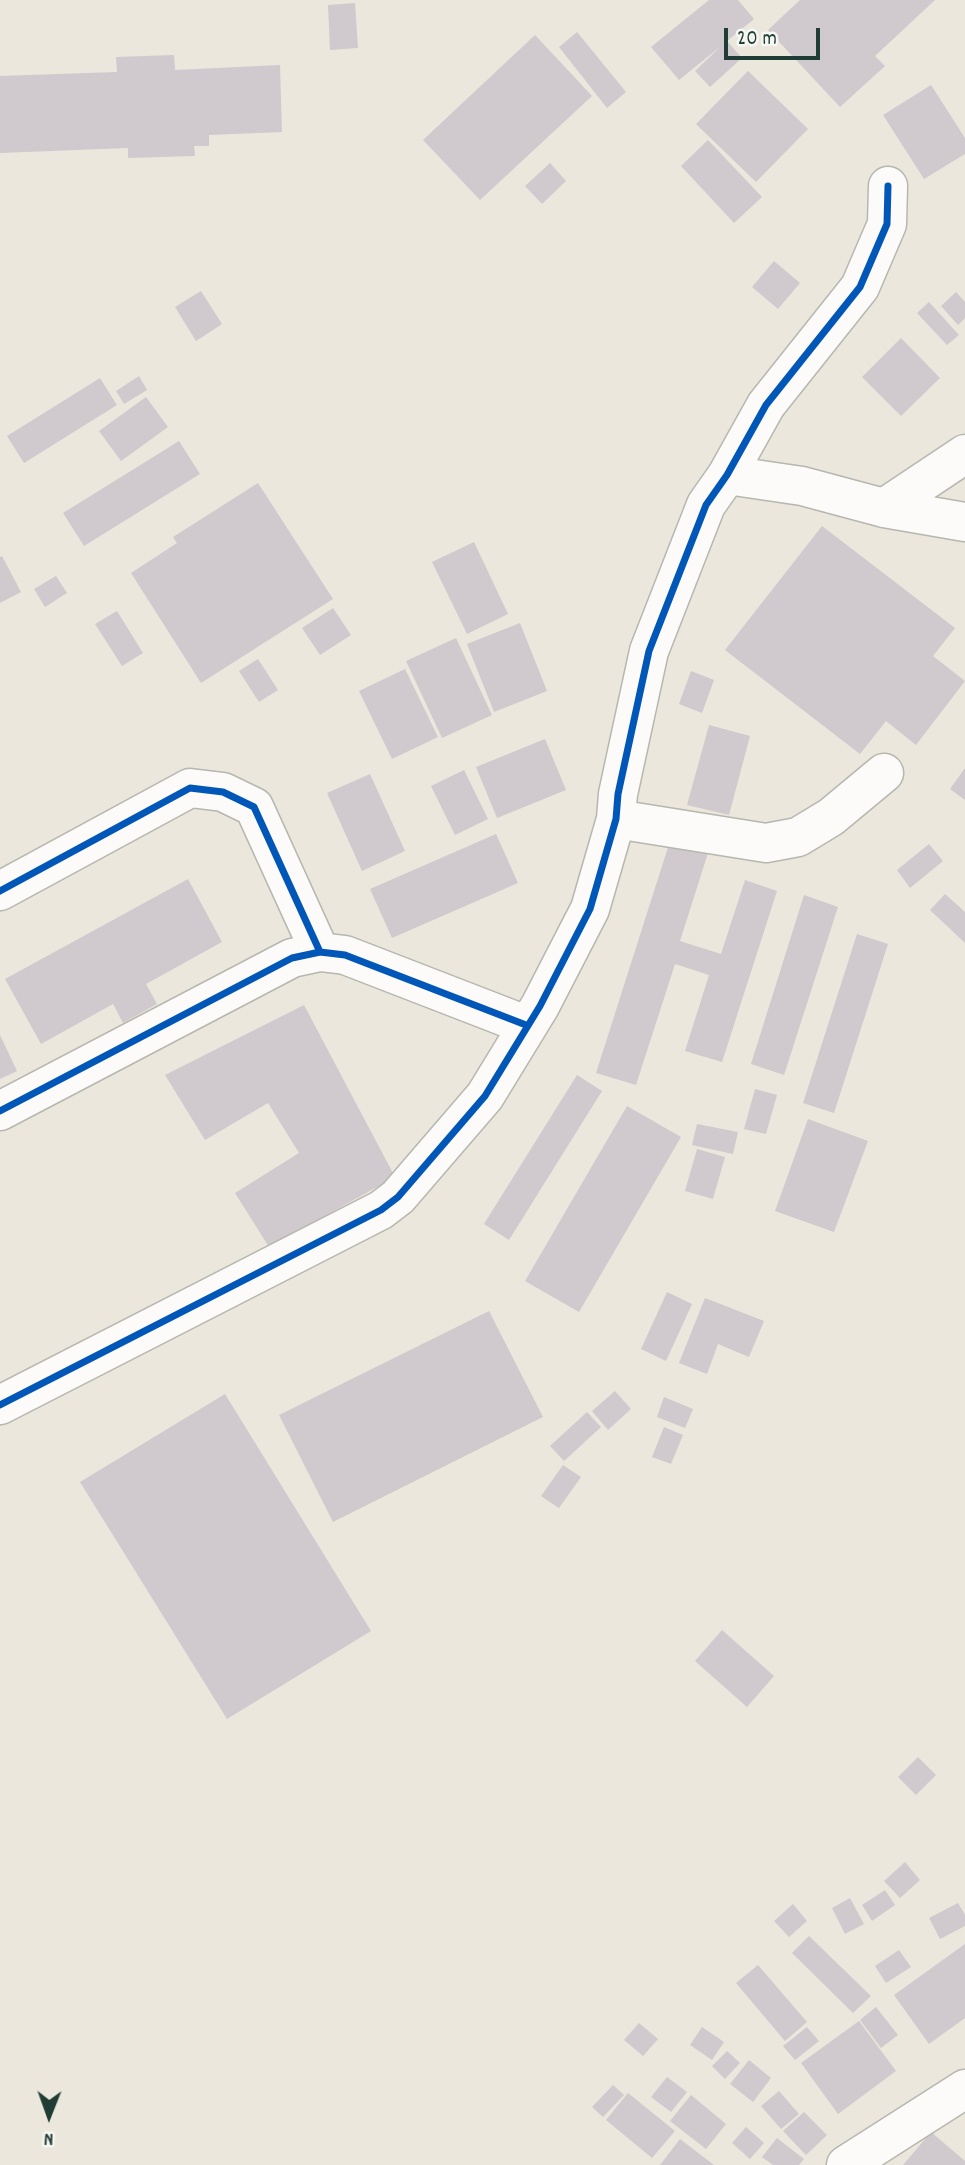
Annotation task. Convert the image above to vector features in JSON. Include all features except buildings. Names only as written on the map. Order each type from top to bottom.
[{"type":"street","points":[[0,1405],[381,1210],[398,1197],[485,1096],[540,1006],[590,909],[616,819],[618,794],[649,651],[706,505],[727,475],[766,405],[860,287],[887,224],[888,186]]},
{"type":"street","points":[[884,508],[965,453]]},
{"type":"street","points":[[727,475],[802,486],[884,508],[965,522]]},
{"type":"street","points":[[616,819],[766,843],[798,837],[831,817],[884,773]]},
{"type":"street","points":[[0,891],[190,788],[223,792],[254,807],[320,952]]},
{"type":"street","points":[[0,1111],[292,958],[320,952],[345,955],[526,1025]]},
{"type":"street","points":[[846,2165],[965,2089]]},
{"type":"cycle path","points":[[0,1405],[381,1210],[398,1197],[485,1096],[540,1006],[590,909],[616,819],[618,794],[649,651],[706,505],[727,475],[766,405],[860,287],[887,224],[888,186]]},
{"type":"cycle path","points":[[0,891],[190,788],[223,792],[254,807],[320,952]]},
{"type":"cycle path","points":[[0,1111],[292,958],[320,952],[345,955],[526,1025]]}]
